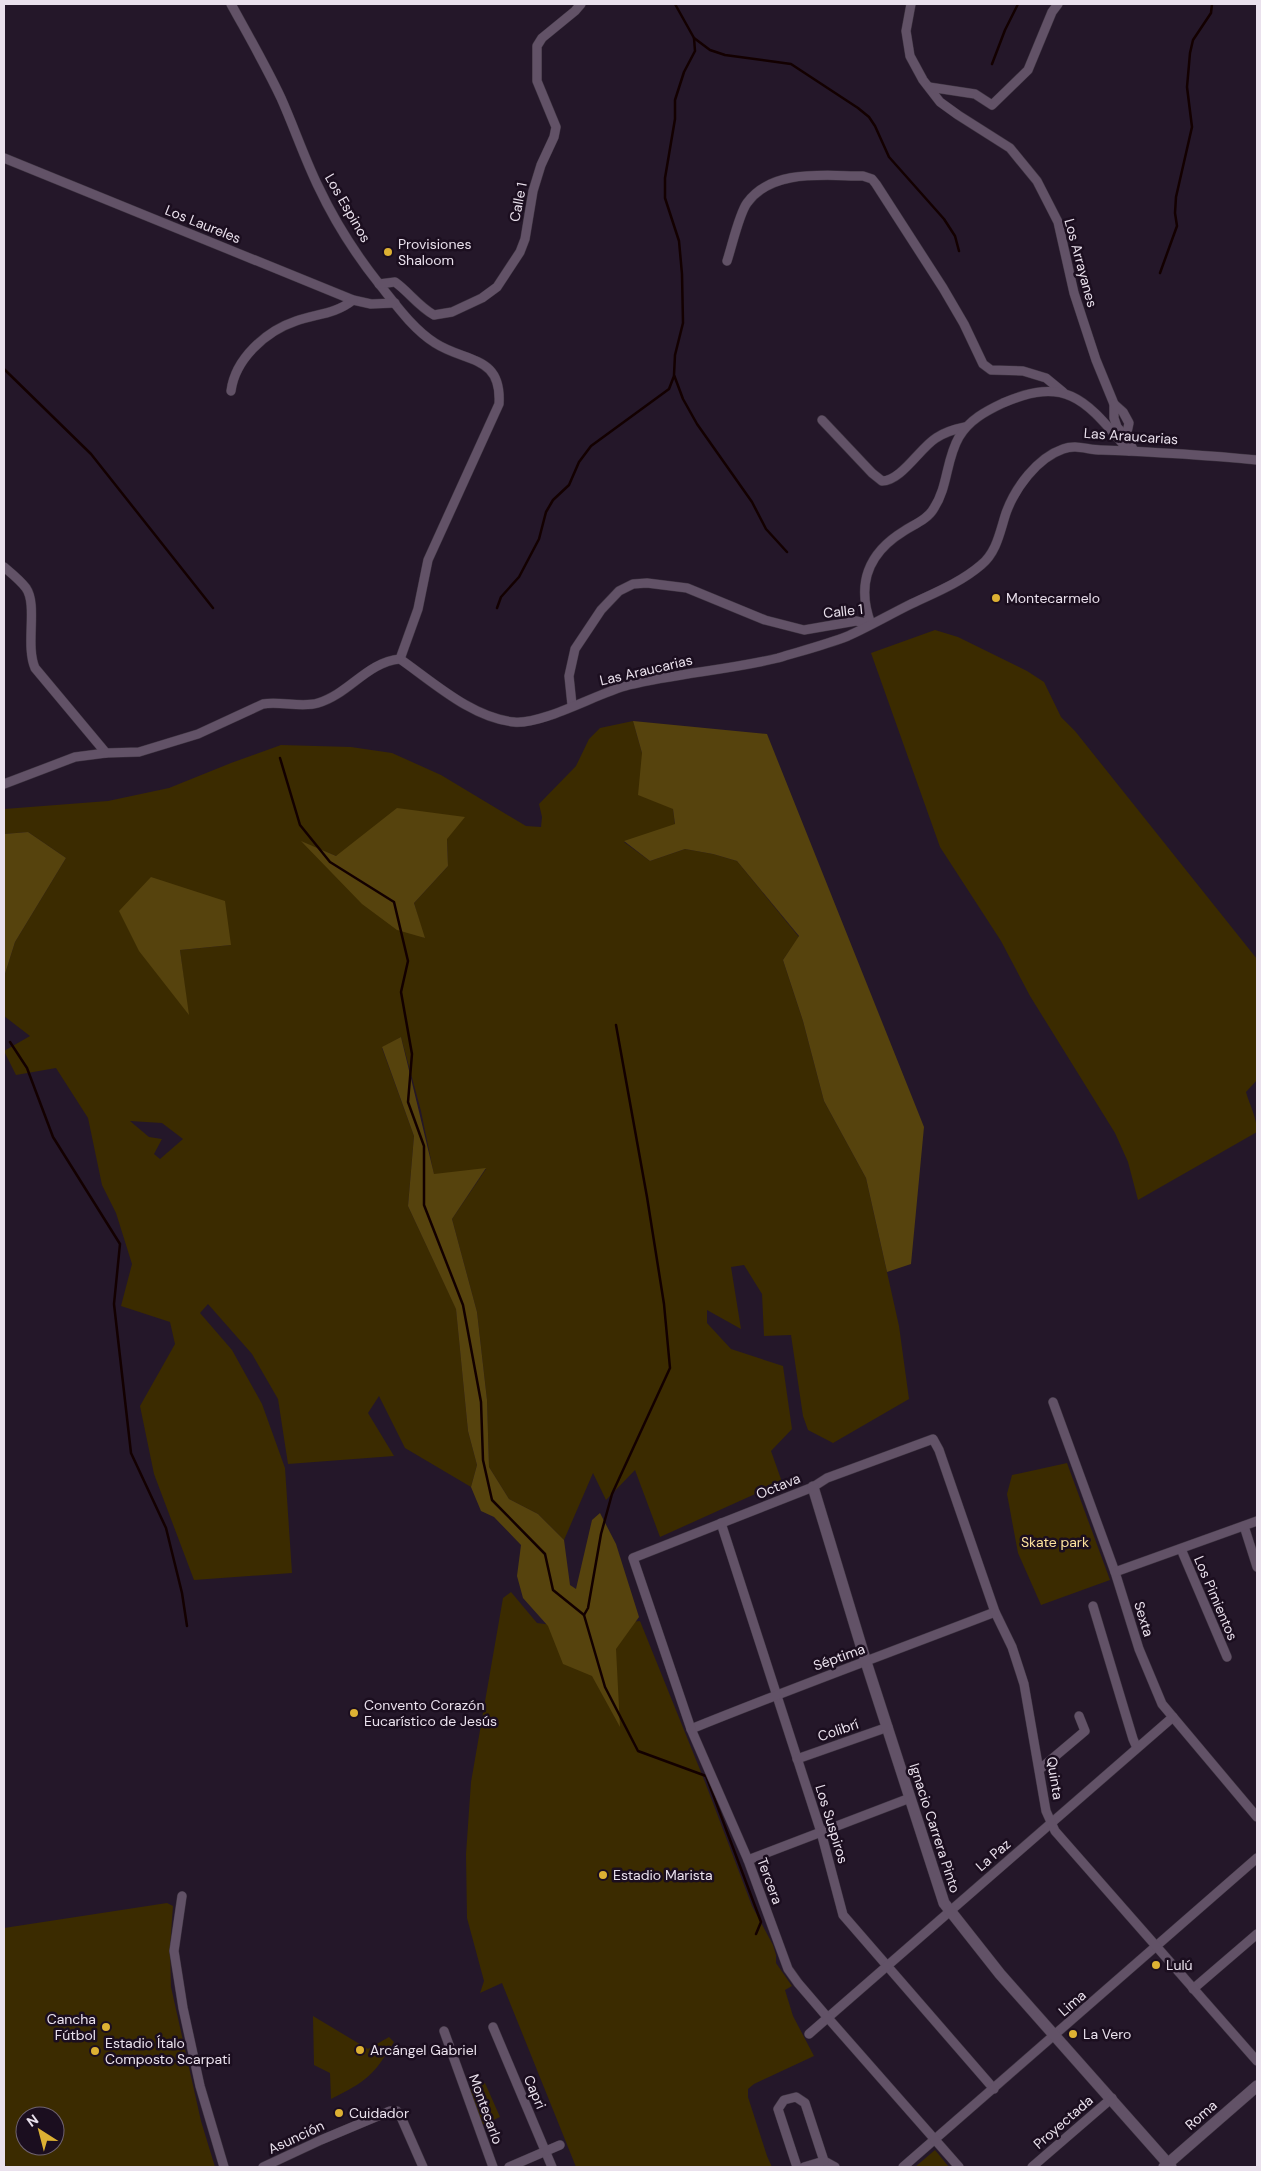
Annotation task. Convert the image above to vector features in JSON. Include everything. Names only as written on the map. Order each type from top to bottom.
[{"type":"street","name":"Los Espinos","points":[[232,4],[280,96],[318,187],[345,234],[379,284],[421,333],[436,344],[480,362],[491,370],[500,390],[499,404],[428,560],[418,609],[400,659]]},
{"type":"street","name":"Calle 1","points":[[379,284],[395,282],[414,301],[434,315],[452,312],[475,302],[496,287],[507,274],[525,239],[533,191],[556,127],[537,81],[537,46],[542,38],[581,4]]},
{"type":"street","name":"Los Arrayanes","points":[[910,4],[906,31],[910,56],[929,87],[940,102],[1010,148],[1037,181],[1058,222],[1074,293],[1096,360],[1114,404],[1114,418],[1117,427],[1126,437],[1132,451]]},
{"type":"street","points":[[929,87],[975,94],[992,105],[1028,70],[1052,12],[1058,4]]},
{"type":"street","name":"Los Laureles","points":[[4,158],[353,300],[371,304],[395,303]]},
{"type":"street","points":[[727,261],[746,204],[758,190],[780,180],[802,176],[863,176],[872,179],[943,288],[964,324],[983,364],[991,370],[1024,371],[1046,378],[1064,392]]},
{"type":"street","points":[[231,391],[236,369],[272,333],[294,321],[338,311],[353,300]]},
{"type":"street","name":"Calle 1","points":[[871,624],[864,606],[863,588],[875,557],[885,544],[923,520],[934,510],[957,439],[965,427],[980,414],[1026,394],[1045,391],[1064,392],[1082,401],[1097,414],[1132,451]]},
{"type":"street","points":[[822,420],[872,473],[882,481],[893,478],[935,438],[949,431],[965,427]]},
{"type":"street","name":"Las Araucarias","points":[[400,659],[478,713],[498,720],[518,722],[537,720],[629,685],[776,658],[831,642],[952,585],[984,562],[1002,531],[1006,514],[1013,498],[1036,466],[1054,453],[1065,448],[1077,447],[1096,450],[1257,460]]},
{"type":"street","points":[[4,567],[27,589],[31,600],[30,654],[35,668],[106,753]]},
{"type":"street","name":"Calle 1","points":[[572,706],[570,676],[575,649],[601,610],[619,591],[633,584],[647,583],[687,588],[765,620],[804,630],[856,621],[871,624]]},
{"type":"street","points":[[4,784],[75,757],[106,753],[139,752],[198,734],[263,704],[273,702],[317,704],[332,697],[377,665],[388,660],[400,659]]},
{"type":"street","name":"Sexta","points":[[1053,1402],[1115,1572],[1139,1649],[1162,1704],[1257,1817]]},
{"type":"street","name":"Octava","points":[[633,1558],[813,1487],[827,1478],[933,1439]]},
{"type":"street","name":"Quinta","points":[[933,1439],[940,1450],[995,1612],[1012,1647],[1024,1684],[1046,1812],[1055,1831],[1257,2062]]},
{"type":"street","name":"Ignacio Carrera Pinto","points":[[813,1487],[939,1893],[948,1911],[1000,1974],[1112,2098],[1168,2166]]},
{"type":"street","points":[[1115,1572],[1257,1521]]},
{"type":"street","name":"Los Suspiros","points":[[721,1523],[821,1832],[843,1915],[994,2089]]},
{"type":"street","points":[[1244,1526],[1257,1567]]},
{"type":"street","name":"Los Pimientos","points":[[1181,1549],[1227,1657]]},
{"type":"street","name":"Tercera","points":[[633,1558],[691,1729],[748,1860],[788,1969],[828,2018],[959,2167]]},
{"type":"street","points":[[1093,1606],[1137,1748]]},
{"type":"street","name":"Séptima","points":[[691,1729],[775,1694],[866,1662],[995,1612]]},
{"type":"street","points":[[1040,1769],[1085,1731],[1079,1716]]},
{"type":"street","name":"La Paz","points":[[809,2034],[1172,1717]]},
{"type":"street","name":"Colibrí","points":[[797,1759],[888,1727]]},
{"type":"street","points":[[748,1860],[910,1798]]},
{"type":"street","name":"Lima","points":[[903,2167],[1257,1858]]},
{"type":"street","points":[[182,1896],[174,1951],[200,2086],[224,2167]]},
{"type":"street","points":[[1193,1989],[1257,1934]]},
{"type":"street","name":"Capri","points":[[493,2027],[552,2167]]},
{"type":"street","name":"Montecarlo","points":[[444,2031],[493,2167]]},
{"type":"street","name":"Roma","points":[[1168,2166],[1257,2086]]},
{"type":"street","points":[[797,2167],[778,2109],[784,2100],[791,2098],[801,2099],[805,2103],[824,2161]]},
{"type":"street","name":"Proyectada","points":[[1032,2167],[1112,2098]]},
{"type":"street","name":"Asunción","points":[[263,2167],[390,2111],[397,2111],[423,2167]]},
{"type":"street","points":[[509,2167],[560,2145]]},
{"type":"street","points":[[804,2167],[824,2161],[836,2167]]},
{"type":"green space","points":[[935,630],[958,637],[1027,671],[1044,682],[1061,717],[1075,731],[1257,959],[1257,1080],[1246,1092],[1255,1117],[1257,1132],[1138,1200],[1128,1162],[1115,1133],[1030,996],[1001,941],[940,847],[871,653]]},
{"type":"green space","points":[[633,721],[642,753],[673,809],[675,825],[624,842],[650,861],[685,849],[737,861],[799,937],[783,960],[803,1021],[824,1101],[866,1178],[899,1326],[909,1399],[833,1443],[808,1430],[803,1416],[791,1335],[764,1336],[762,1294],[744,1265],[731,1267],[741,1329],[707,1310],[707,1323],[731,1349],[783,1366],[792,1429],[771,1451],[782,1482],[660,1537],[635,1470],[606,1500],[593,1473],[564,1540],[538,1514],[509,1499],[489,1467],[487,1400],[477,1312],[452,1219],[486,1169],[434,1175],[421,1111],[401,1037],[382,1048],[414,1136],[408,1206],[456,1308],[468,1431],[477,1465],[471,1487],[405,1448],[379,1396],[368,1413],[394,1456],[288,1464],[278,1399],[252,1354],[208,1304],[200,1313],[232,1350],[262,1404],[285,1468],[292,1573],[194,1580],[154,1474],[140,1406],[175,1344],[170,1322],[121,1306],[132,1264],[116,1213],[102,1185],[88,1118],[56,1068],[16,1075],[4,1051],[30,1036],[4,1016],[4,977],[15,942],[66,858],[28,832],[4,834],[4,809],[108,801],[169,788],[281,745],[351,747],[392,753],[441,775],[526,826],[541,827],[542,817],[539,804],[576,766],[589,739],[600,728]],"holes":[[[447,839],[448,866],[414,903],[424,938],[302,842],[336,856]],[[151,877],[231,945],[180,950],[188,1014]],[[130,1121],[162,1123],[183,1139],[160,1159],[154,1154],[162,1139],[149,1137]]]},
{"type":"green space","name":"Skate park","points":[[1067,1463],[1110,1580],[1041,1605],[1018,1553],[1007,1494],[1012,1475]]},
{"type":"green space","name":"Estadio Marista","points":[[511,1592],[537,1623],[568,1627],[640,1621],[705,1782],[752,1906],[773,1945],[776,1963],[792,1986],[785,1990],[793,2016],[814,2056],[754,2084],[748,2089],[748,2097],[772,2167],[576,2167],[502,1983],[480,1993],[484,1981],[467,1918],[466,1854],[471,1782],[503,1598]]},
{"type":"green space","name":"Estadio Ítalo Composto Scarpati","points":[[167,1903],[173,1906],[170,1947],[171,1987],[201,2121],[215,2167],[6,2167],[4,2158],[4,1928]]},
{"type":"green space","points":[[313,2016],[368,2049],[389,2037],[394,2042],[380,2063],[368,2076],[331,2099],[330,2073],[314,2065]]},
{"type":"green space","points":[[485,2083],[500,2117],[478,2127],[463,2093]]},
{"type":"green space","points":[[935,2150],[949,2167],[915,2167]]},
{"type":"shaded area","points":[[633,721],[767,734],[924,1127],[911,1264],[887,1272],[866,1178],[824,1101],[803,1021],[783,960],[799,936],[737,861],[685,849],[650,861],[624,841],[675,824],[673,809],[638,795],[642,753]]},
{"type":"shaded area","points":[[397,808],[465,817],[447,839],[448,866],[414,903],[425,938],[397,930],[362,904],[301,841],[336,856]]},
{"type":"shaded area","points":[[28,832],[66,858],[15,942],[4,977],[4,834]]},
{"type":"shaded area","points":[[151,877],[225,901],[231,945],[180,950],[189,1015],[139,951],[119,911]]},
{"type":"shaded area","points":[[401,1037],[434,1174],[486,1168],[452,1219],[477,1312],[487,1400],[489,1467],[509,1499],[538,1514],[564,1540],[570,1585],[576,1589],[592,1520],[600,1513],[616,1544],[639,1617],[616,1649],[620,1727],[592,1676],[563,1664],[548,1626],[523,1598],[517,1576],[521,1545],[494,1517],[481,1511],[471,1487],[477,1465],[468,1431],[456,1309],[408,1206],[414,1136],[382,1047]]},
{"type":"waterway","points":[[675,4],[694,38],[695,51],[684,72],[675,100],[675,119],[665,178],[665,198],[679,241],[682,274],[683,323],[675,355],[674,375],[683,399],[697,424],[752,502],[766,529],[787,552]]},
{"type":"waterway","points":[[992,64],[1005,30],[1018,4]]},
{"type":"waterway","points":[[1160,273],[1177,226],[1175,213],[1176,197],[1192,127],[1187,87],[1190,53],[1193,40],[1211,13],[1212,4]]},
{"type":"waterway","points":[[694,38],[710,50],[725,55],[791,64],[858,108],[869,117],[875,126],[889,157],[944,219],[955,236],[959,251]]},
{"type":"waterway","points":[[4,369],[91,454],[213,608]]},
{"type":"waterway","points":[[497,608],[501,597],[519,577],[539,539],[546,512],[553,500],[569,485],[579,462],[591,446],[669,389],[674,376]]},
{"type":"waterway","points":[[280,758],[300,825],[330,862],[394,902],[408,961],[401,992],[412,1054],[408,1102],[424,1146],[424,1205],[463,1305],[481,1402],[483,1460],[492,1500],[545,1554],[553,1590],[584,1615],[605,1687],[638,1751],[706,1776],[761,1922],[756,1934]]},
{"type":"waterway","points":[[584,1615],[588,1608],[601,1534],[612,1494],[670,1368],[664,1304],[616,1025]]},
{"type":"waterway","points":[[10,1042],[27,1068],[53,1137],[120,1244],[114,1304],[131,1453],[166,1528],[182,1593],[187,1626]]},
{"type":"place","name":"Provisiones Shaloom","points":[[388,252]]},
{"type":"place","name":"Montecarmelo","points":[[996,598]]},
{"type":"place","name":"Convento Corazón Eucarístico de Jesús","points":[[354,1713]]},
{"type":"place","name":"Estadio Marista","points":[[603,1875]]},
{"type":"place","name":"Lulú","points":[[1156,1965]]},
{"type":"place","name":"Cancha Fútbol","points":[[106,2027]]},
{"type":"place","name":"La Vero","points":[[1073,2034]]},
{"type":"place","name":"Arcángel Gabriel","points":[[360,2050]]},
{"type":"place","name":"Estadio Ítalo Composto Scarpati","points":[[95,2051]]},
{"type":"place","name":"Cuidador","points":[[339,2113]]}]
